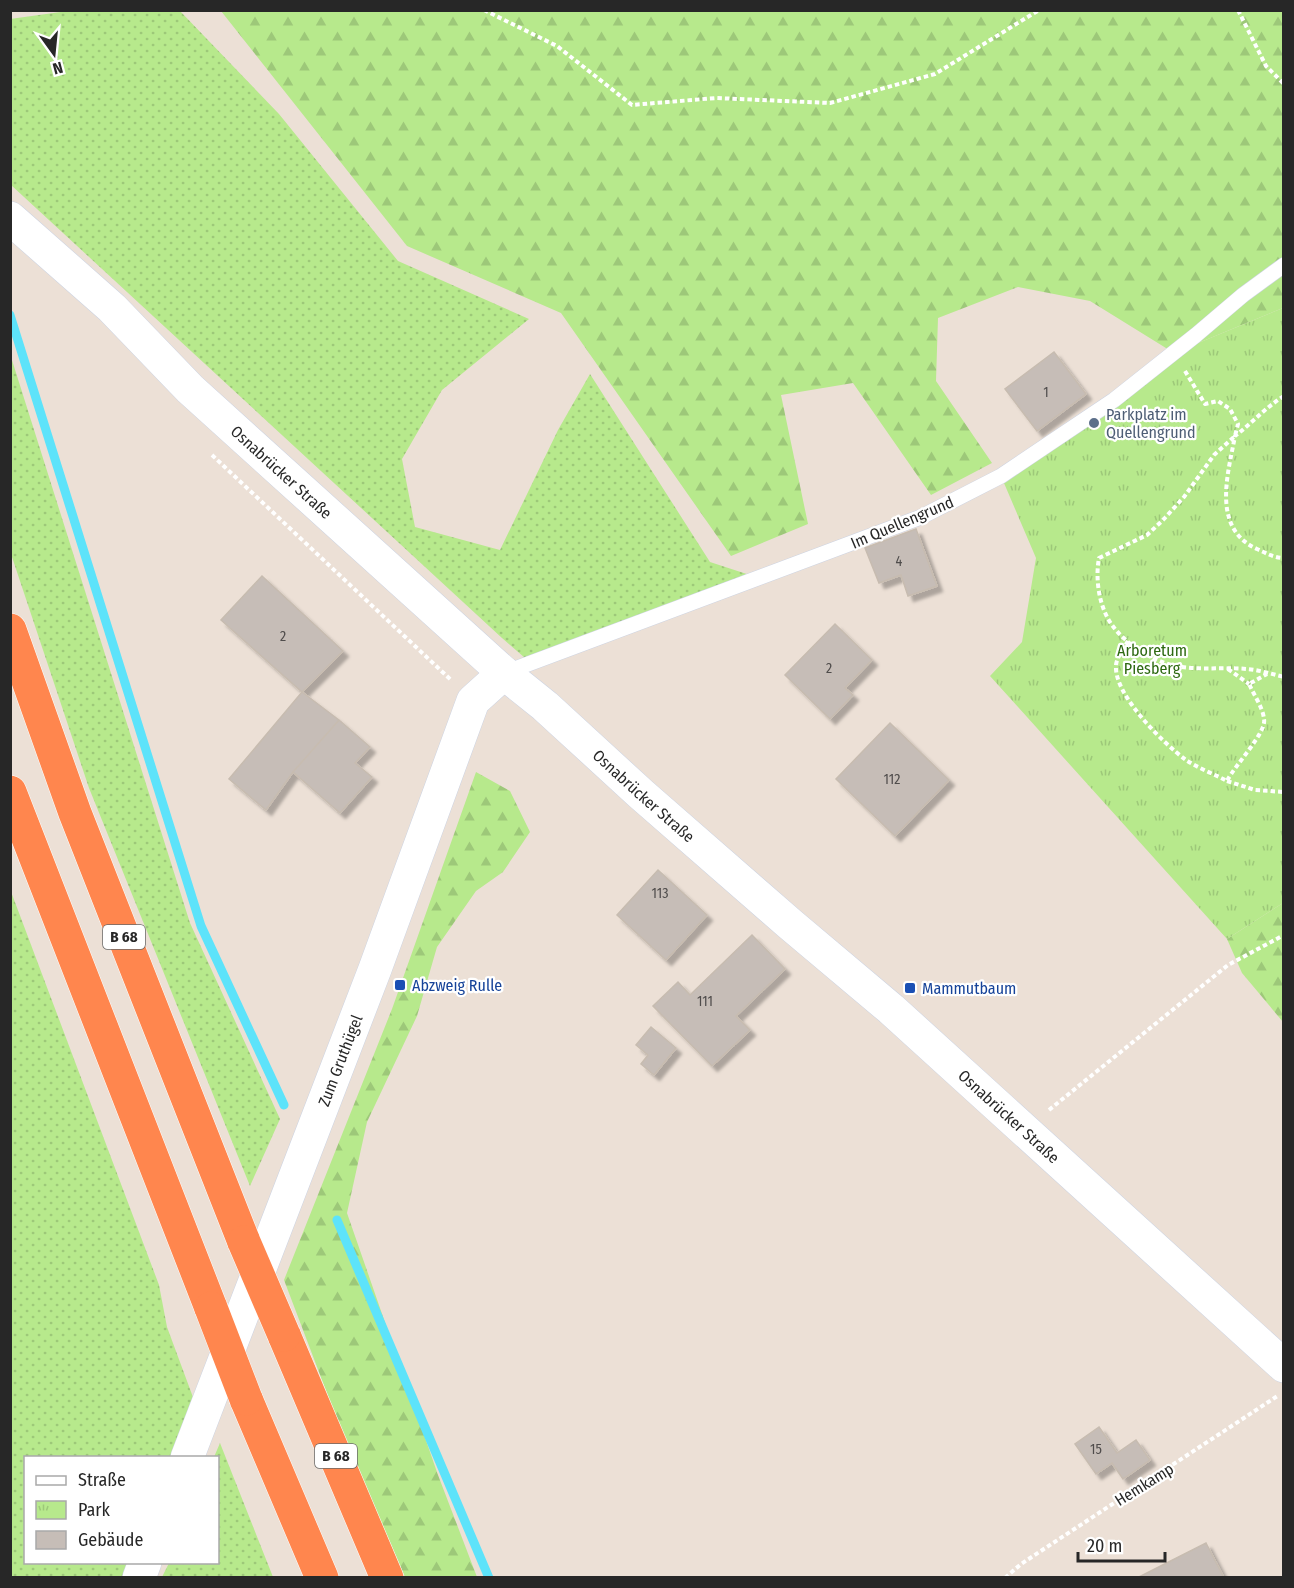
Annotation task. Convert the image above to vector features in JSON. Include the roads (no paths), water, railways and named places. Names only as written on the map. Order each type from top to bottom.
[{"type":"highway","name":"B 68","points":[[10,630],[75,813],[244,1242],[387,1578]]},
{"type":"highway","points":[[10,792],[246,1399],[322,1578]]},
{"type":"street","name":"Osnabrücker Straße","points":[[10,218],[112,308],[190,389],[504,673],[545,706],[728,870],[891,1009],[1284,1366]]},
{"type":"street","name":"Zum Gruthügel","points":[[188,1456],[375,969],[473,701],[504,673]]},
{"type":"street","points":[[139,1578],[145,1564]]},
{"type":"lane","name":"Im Quellengrund","points":[[504,673],[921,517],[1009,470],[1114,400],[1243,295],[1284,265]]},
{"type":"waterway","points":[[10,315],[201,926],[284,1105]]},
{"type":"waterway","points":[[337,1220],[489,1578]]},
{"type":"place","name":"Parkplatz im Quellengrund","points":[[1094,423]]},
{"type":"place","name":"Abzweig Rulle","points":[[400,985]]},
{"type":"place","name":"Mammutbaum","points":[[910,988]]},
{"type":"park label","name":"Arboretum Piesberg","points":[[1152,659]]}]
